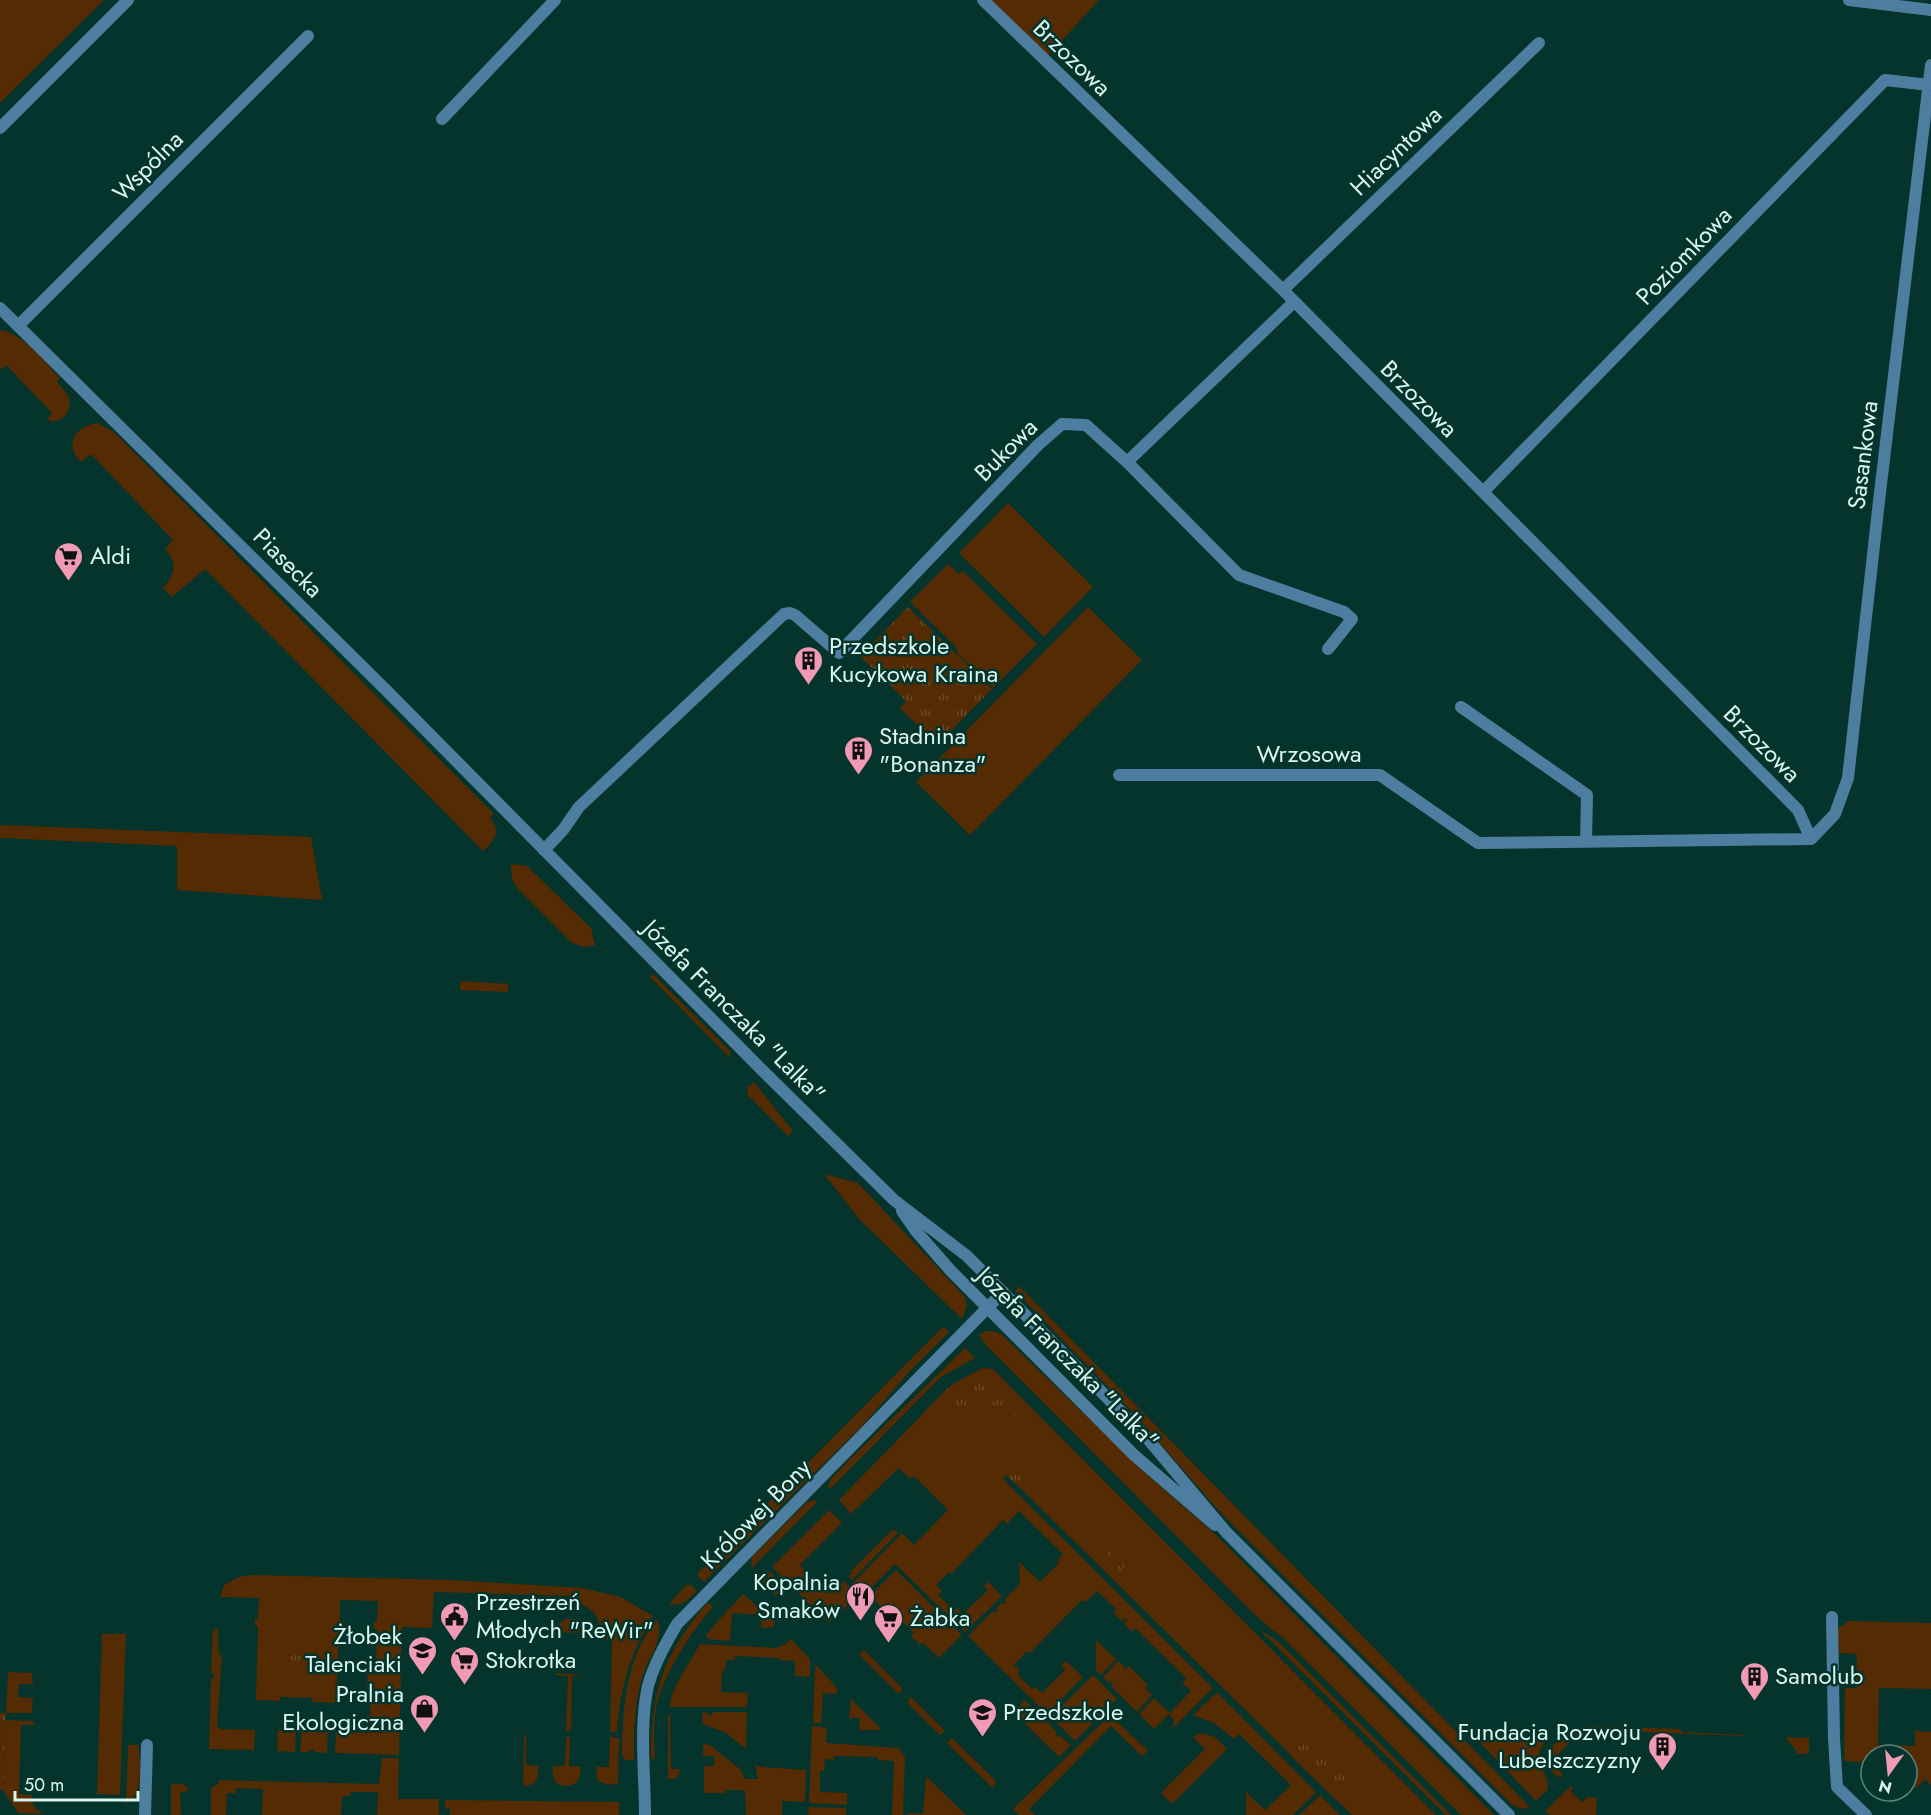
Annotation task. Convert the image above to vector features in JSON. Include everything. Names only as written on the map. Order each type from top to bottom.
[{"type":"street","points":[[0,128],[129,0]]},
{"type":"street","points":[[442,119],[555,0]]},
{"type":"street","name":"Brzozowa","points":[[983,0],[1283,290],[1798,810],[1811,839]]},
{"type":"street","points":[[1849,0],[1931,10]]},
{"type":"street","name":"Wspólna","points":[[18,326],[308,36]]},
{"type":"street","name":"Hiacyntowa","points":[[1283,290],[1539,43]]},
{"type":"street","name":"Sasankowa","points":[[1811,839],[1835,814],[1848,778],[1931,65]]},
{"type":"street","name":"Poziomkowa","points":[[1482,492],[1885,80],[1929,85]]},
{"type":"street","points":[[1127,462],[1294,302]]},
{"type":"street","name":"Piasecka","points":[[0,308],[377,681],[544,850]]},
{"type":"street","name":"Bukowa","points":[[544,850],[563,830],[579,807],[784,614],[795,615],[838,653],[1038,445],[1062,424],[1086,425],[1127,462],[1239,575],[1344,612],[1353,619],[1328,649]]},
{"type":"street","points":[[1461,707],[1587,795],[1586,842]]},
{"type":"street","name":"Wrzosowa","points":[[1119,775],[1380,775],[1479,843],[1811,839]]},
{"type":"street","name":"Józefa Franczaka \"Lalka\"","points":[[544,850],[894,1200],[967,1256],[1147,1438],[1226,1532],[1509,1815]]},
{"type":"street","name":"Józefa Franczaka \"Lalka\"","points":[[894,1200],[916,1231],[987,1308],[1134,1455],[1207,1519],[1226,1532]]},
{"type":"street","name":"Królowej Bony","points":[[645,1815],[644,1718],[648,1687],[658,1658],[677,1624],[1003,1292]]},
{"type":"street","points":[[1832,1617],[1837,1787],[1866,1815]]},
{"type":"street","points":[[145,1815],[147,1745]]},
{"type":"green space","points":[[0,0],[104,0],[0,103]]},
{"type":"green space","points":[[983,0],[1099,0],[1044,60]]},
{"type":"green space","points":[[0,330],[17,336],[25,342],[60,378],[57,382],[67,394],[70,403],[61,419],[52,421],[47,419],[52,413],[6,365],[0,370]]},
{"type":"green space","points":[[97,423],[114,432],[494,814],[490,818],[496,827],[496,832],[487,848],[483,851],[205,569],[172,597],[163,588],[173,568],[172,559],[165,549],[173,540],[91,454],[81,462],[73,449],[77,432]]},
{"type":"green space","points":[[1008,503],[1093,587],[1044,637],[959,553]]},
{"type":"green space","points":[[948,564],[959,574],[963,571],[1037,644],[993,688],[957,653],[957,648],[910,602]]},
{"type":"green space","points":[[908,607],[992,689],[937,745],[900,708],[906,701],[860,656]]},
{"type":"green space","points":[[1088,607],[1142,660],[970,835],[916,782]]},
{"type":"green space","points":[[0,825],[311,837],[322,900],[177,890],[177,846],[0,838]]},
{"type":"green space","points":[[511,864],[527,866],[591,928],[595,945],[585,947],[572,943],[519,890],[512,880]]},
{"type":"green space","points":[[653,974],[730,1051],[730,1058],[650,977]]},
{"type":"green space","points":[[461,981],[508,984],[508,992],[460,990]]},
{"type":"green space","points":[[754,1082],[793,1131],[788,1136],[748,1095],[747,1088]]},
{"type":"green space","points":[[824,1174],[858,1183],[965,1297],[967,1305],[962,1319],[859,1219]]},
{"type":"green space","points":[[1019,1286],[1530,1807],[1522,1809],[1512,1805],[1219,1511],[1141,1421],[1015,1291]]},
{"type":"green space","points":[[944,1327],[949,1332],[911,1370],[862,1426],[704,1582],[698,1577],[698,1573]]},
{"type":"green space","points":[[986,1331],[1001,1334],[1153,1480],[1216,1535],[1494,1815],[1461,1815],[1281,1636],[1252,1612],[985,1344],[979,1335]]},
{"type":"green space","points":[[965,1348],[975,1358],[941,1377],[830,1489],[828,1487],[831,1479],[848,1461]]},
{"type":"green space","points":[[982,1368],[993,1369],[1436,1815],[1352,1815],[1007,1475],[1003,1479],[1213,1688],[1172,1729],[1174,1720],[1169,1714],[1154,1729],[1139,1714],[1154,1698],[1170,1713],[1191,1691],[1182,1682],[1187,1679],[1135,1628],[1133,1632],[1124,1624],[1127,1620],[1125,1618],[1122,1621],[1113,1613],[1116,1609],[1097,1591],[1086,1602],[1082,1600],[1030,1653],[1027,1651],[1014,1665],[1020,1671],[1017,1674],[1032,1689],[1035,1687],[1042,1693],[1065,1670],[1061,1665],[1066,1661],[1083,1677],[1047,1714],[968,1636],[993,1611],[995,1613],[998,1610],[996,1608],[1006,1602],[1005,1599],[1020,1584],[1019,1562],[1040,1582],[1059,1563],[1057,1560],[1063,1554],[1019,1511],[1007,1524],[1003,1520],[951,1574],[949,1572],[936,1585],[942,1591],[938,1595],[954,1610],[957,1608],[963,1614],[988,1590],[984,1586],[988,1582],[1002,1596],[965,1632],[895,1564],[858,1601],[852,1584],[902,1533],[914,1545],[948,1510],[914,1476],[910,1479],[899,1468],[851,1514],[839,1500],[950,1386]]},
{"type":"green space","points":[[966,1377],[983,1381],[1022,1416],[924,1412],[950,1386]]},
{"type":"green space","points":[[1018,1463],[1032,1476],[1020,1488],[1006,1475]]},
{"type":"green space","points":[[818,1501],[752,1568],[753,1556],[807,1502]]},
{"type":"green space","points":[[829,1510],[842,1523],[800,1565],[806,1571],[803,1574],[821,1591],[823,1589],[830,1594],[843,1581],[849,1586],[853,1600],[829,1623],[772,1567]]},
{"type":"green space","points":[[893,1529],[898,1533],[852,1580],[848,1576],[852,1573],[851,1571]]},
{"type":"green space","points":[[1116,1544],[1132,1559],[1117,1575],[1102,1560]]},
{"type":"green space","points":[[896,1570],[962,1635],[939,1658],[923,1643],[920,1645],[911,1636],[914,1633],[888,1607],[884,1610],[870,1596]]},
{"type":"green space","points":[[769,1571],[785,1586],[776,1595],[759,1578]]},
{"type":"green space","points":[[252,1575],[451,1580],[582,1588],[621,1597],[653,1616],[632,1658],[624,1686],[617,1732],[610,1732],[612,1640],[600,1639],[598,1619],[591,1610],[573,1603],[573,1596],[434,1592],[432,1628],[402,1627],[399,1755],[335,1753],[336,1732],[369,1733],[370,1721],[366,1721],[366,1716],[370,1715],[371,1689],[367,1688],[368,1660],[376,1660],[377,1630],[374,1629],[374,1622],[377,1622],[378,1601],[340,1600],[340,1621],[344,1621],[343,1633],[339,1633],[336,1703],[312,1702],[312,1698],[280,1697],[280,1701],[256,1700],[258,1626],[255,1626],[255,1619],[258,1618],[259,1598],[220,1597],[224,1585],[239,1577]]},
{"type":"green space","points":[[686,1585],[691,1585],[697,1591],[682,1603],[669,1604]]},
{"type":"green space","points":[[743,1594],[775,1622],[773,1627],[761,1628],[761,1615],[732,1613],[730,1641],[708,1639],[706,1635]]},
{"type":"green space","points":[[708,1602],[713,1607],[679,1654],[659,1696],[654,1721],[655,1759],[651,1759],[654,1713],[663,1675],[680,1639]]},
{"type":"green space","points":[[565,1619],[579,1619],[584,1624],[585,1633],[556,1632],[558,1625]]},
{"type":"green space","points":[[657,1619],[658,1639],[644,1672],[636,1705],[634,1760],[625,1760],[622,1756],[622,1738],[628,1684],[638,1650]]},
{"type":"green space","points":[[1849,1621],[1931,1623],[1931,1689],[1879,1688],[1878,1743],[1859,1743],[1859,1762],[1844,1761],[1845,1688],[1856,1688],[1857,1654],[1839,1653],[1838,1628]]},
{"type":"green space","points":[[1258,1628],[1281,1644],[1451,1815],[1446,1815]]},
{"type":"green space","points":[[213,1629],[218,1629],[219,1655],[222,1655],[217,1726],[221,1729],[255,1730],[254,1750],[209,1749],[211,1678],[214,1673],[211,1673]]},
{"type":"green space","points":[[102,1634],[126,1634],[120,1795],[97,1794]]},
{"type":"green space","points":[[791,1639],[810,1659],[810,1677],[795,1676],[795,1661],[735,1656],[735,1660],[726,1660],[725,1671],[722,1671],[721,1692],[748,1693],[747,1707],[670,1707],[673,1692],[700,1644],[776,1648]]},
{"type":"green space","points":[[1096,1640],[1116,1659],[1101,1675],[1096,1670]]},
{"type":"green space","points":[[864,1650],[903,1689],[899,1694],[859,1654]]},
{"type":"green space","points":[[283,1654],[312,1656],[311,1670],[282,1668]]},
{"type":"green space","points":[[1118,1661],[1126,1669],[1129,1666],[1148,1685],[1145,1688],[1152,1695],[1137,1712],[1111,1686],[1113,1683],[1111,1681],[1109,1683],[1103,1677]]},
{"type":"green space","points":[[815,1666],[837,1688],[837,1694],[823,1693],[821,1723],[813,1723]]},
{"type":"green space","points":[[8,1672],[32,1673],[33,1684],[19,1684],[18,1697],[33,1698],[32,1713],[6,1713]]},
{"type":"green space","points":[[556,1673],[584,1675],[572,1676],[571,1731],[566,1731],[568,1676],[556,1675]]},
{"type":"green space","points":[[1093,1675],[1117,1699],[1075,1741],[1051,1717]]},
{"type":"green space","points":[[1217,1692],[1316,1792],[1293,1815],[1246,1815],[1246,1792],[1265,1810],[1291,1785],[1239,1734],[1234,1739],[1214,1723],[1193,1715]]},
{"type":"green space","points":[[911,1697],[945,1731],[940,1735],[907,1702]]},
{"type":"green space","points":[[851,1699],[881,1730],[859,1730],[860,1718],[849,1718]]},
{"type":"green space","points":[[1025,1700],[1057,1732],[1055,1734],[1058,1737],[1060,1735],[1071,1745],[1059,1757],[1013,1712]]},
{"type":"green space","points":[[708,1712],[708,1715],[712,1715],[712,1712],[747,1712],[746,1749],[726,1733],[703,1724],[702,1713]]},
{"type":"green space","points":[[0,1713],[6,1713],[3,1790],[0,1789]]},
{"type":"green space","points":[[668,1714],[670,1715],[671,1769],[680,1769],[679,1775],[674,1779],[668,1779]]},
{"type":"green space","points":[[1110,1715],[1148,1751],[1142,1756],[1111,1726],[1029,1809],[1035,1815],[1019,1815],[1013,1809]]},
{"type":"green space","points":[[6,1720],[34,1721],[34,1725],[21,1725],[19,1794],[32,1795],[34,1806],[44,1814],[18,1813],[3,1790]]},
{"type":"green space","points":[[812,1726],[827,1728],[826,1743],[898,1748],[905,1756],[903,1815],[892,1815],[894,1761],[878,1760],[878,1757],[834,1756],[834,1760],[825,1759],[824,1771],[820,1771],[820,1792],[847,1793],[847,1805],[809,1803]]},
{"type":"green space","points":[[1586,1726],[1677,1729],[1682,1732],[1745,1736],[1613,1731],[1599,1738]]},
{"type":"green space","points":[[1586,1726],[1551,1762],[1562,1773],[1561,1778],[1557,1776],[1549,1767],[1548,1750],[1558,1741]]},
{"type":"green space","points":[[302,1727],[310,1727],[311,1731],[328,1732],[327,1753],[314,1752],[314,1750],[300,1752]]},
{"type":"green space","points":[[1465,1727],[1495,1728],[1504,1737],[1548,1739],[1539,1753],[1539,1759],[1548,1789],[1536,1801]]},
{"type":"green space","points":[[278,1730],[296,1731],[295,1752],[277,1751]]},
{"type":"green space","points":[[1915,1731],[1931,1732],[1931,1785],[1925,1779],[1919,1785],[1919,1743],[1915,1743]]},
{"type":"green space","points":[[1202,1733],[1215,1737],[1227,1749],[1172,1804],[1161,1793],[1205,1749],[1193,1737]]},
{"type":"green space","points":[[524,1735],[526,1735],[526,1765],[538,1766],[537,1778],[534,1783],[527,1786],[523,1786]]},
{"type":"green space","points":[[566,1737],[570,1737],[569,1766],[581,1767],[580,1776],[575,1783],[566,1786],[560,1785],[553,1778],[553,1766],[565,1766]]},
{"type":"green space","points":[[610,1737],[619,1738],[618,1783],[609,1785],[598,1781],[596,1767],[609,1767]]},
{"type":"green space","points":[[1307,1737],[1354,1783],[1337,1801],[1290,1755]]},
{"type":"green space","points":[[1786,1737],[1809,1738],[1809,1754],[1798,1754]]},
{"type":"green space","points":[[952,1738],[997,1782],[992,1787],[947,1743]]},
{"type":"green space","points":[[707,1744],[740,1769],[745,1779],[758,1779],[755,1765],[806,1770],[805,1802],[782,1801],[782,1815],[746,1815],[745,1790],[704,1793],[704,1766],[714,1766],[714,1756],[703,1756],[703,1745]]},
{"type":"green space","points":[[128,1745],[139,1745],[140,1778],[136,1794],[126,1804]]},
{"type":"green space","points":[[382,1758],[399,1758],[398,1799],[439,1799],[439,1815],[377,1815],[378,1792],[351,1792],[350,1796],[342,1796],[341,1815],[262,1815],[263,1789],[236,1788],[236,1793],[227,1793],[226,1815],[211,1815],[211,1788],[219,1783],[219,1780],[379,1784]]},
{"type":"green space","points":[[926,1777],[966,1815],[908,1815],[908,1813],[923,1814]]},
{"type":"green space","points":[[171,1784],[184,1784],[189,1791],[180,1792],[181,1815],[171,1815]]},
{"type":"green space","points":[[1571,1786],[1573,1789],[1571,1792],[1582,1802],[1587,1797],[1597,1798],[1596,1815],[1550,1815],[1545,1811]]},
{"type":"green space","points":[[1320,1795],[1340,1815],[1299,1815]]},
{"type":"green space","points":[[445,1800],[619,1802],[619,1815],[450,1815],[450,1809],[445,1809]]},
{"type":"green space","points":[[809,1807],[846,1808],[846,1815],[808,1815]]},
{"type":"place","name":"Aldi","points":[[69,582]]},
{"type":"place","name":"Przedszkole Kucykowa Kraina","points":[[808,686]]},
{"type":"place","name":"Stadnina \"Bonanza\"","points":[[858,776]]},
{"type":"place","name":"Kopalnia Smaków","points":[[861,1622]]},
{"type":"place","name":"Przestrzeń Młodych \"ReWir\"","points":[[455,1642]]},
{"type":"place","name":"Żabka","points":[[889,1644]]},
{"type":"place","name":"Żłobek Talenciaki","points":[[423,1676]]},
{"type":"place","name":"Stokrotka","points":[[464,1686]]},
{"type":"place","name":"Samolub","points":[[1754,1702]]},
{"type":"place","name":"Pralnia Ekologiczna","points":[[425,1734]]},
{"type":"place","name":"Przedszkole","points":[[982,1738]]},
{"type":"place","name":"Fundacja Rozwoju Lubelszczyzny","points":[[1662,1772]]}]
